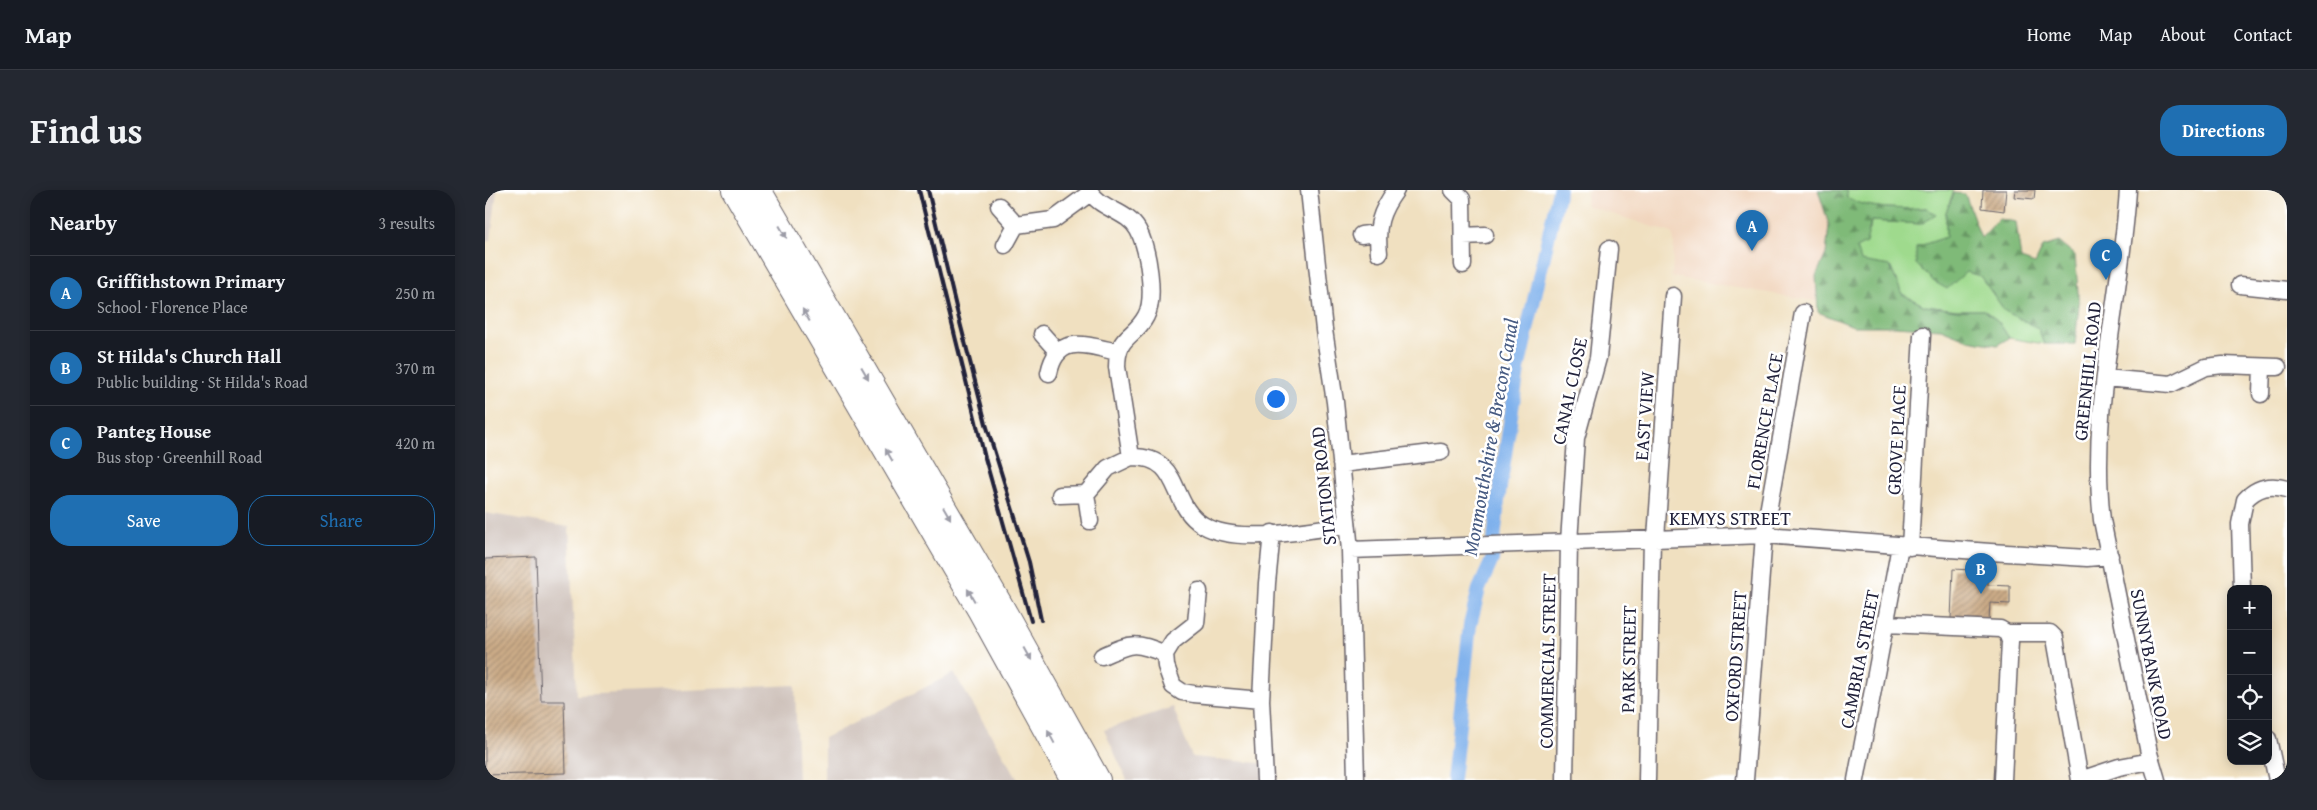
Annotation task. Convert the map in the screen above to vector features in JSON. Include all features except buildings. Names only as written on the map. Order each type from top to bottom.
[{"type":"highway","points":[[734,190],[980,611],[1073,780]]},
{"type":"highway","points":[[759,190],[999,602],[1098,780]]},
{"type":"street","name":"STATION ROAD","points":[[1309,190],[1350,550],[1356,780]]},
{"type":"street","points":[[1379,253],[1369,234],[1383,207],[1396,190]]},
{"type":"street","points":[[1453,190],[1462,199],[1463,265]]},
{"type":"street","name":"GREENHILL ROAD","points":[[2110,556],[2102,520],[2099,491],[2105,378],[2128,190]]},
{"type":"street","points":[[1005,245],[1017,226],[1053,220],[1089,191],[1101,203],[1129,218],[1139,230],[1144,245],[1151,292],[1150,306],[1145,318],[1123,340],[1117,352],[1117,367],[1131,457]]},
{"type":"street","points":[[999,206],[1017,226]]},
{"type":"street","points":[[1463,236],[1485,235]]},
{"type":"street","name":"CANAL CLOSE","points":[[1569,542],[1576,438],[1598,358],[1609,248]]},
{"type":"street","points":[[2240,285],[2287,290]]},
{"type":"street","name":"EAST VIEW","points":[[1654,538],[1673,296]]},
{"type":"street","name":"FLORENCE PLACE","points":[[1764,535],[1803,313]]},
{"type":"street","points":[[1042,334],[1057,351]]},
{"type":"street","name":"GROVE PLACE","points":[[1905,546],[1922,335]]},
{"type":"street","points":[[1049,374],[1057,351],[1073,345],[1117,352]]},
{"type":"street","points":[[2105,378],[2171,384],[2206,367],[2223,364],[2270,367],[2261,394]]},
{"type":"street","points":[[1341,464],[1441,452]]},
{"type":"street","points":[[1061,495],[1086,494],[1108,468],[1131,457],[1144,457],[1159,463],[1175,482],[1182,503],[1203,525],[1242,535],[1347,525]]},
{"type":"street","points":[[2242,585],[2240,524],[2245,500],[2261,488],[2275,486],[2287,489]]},
{"type":"street","points":[[1086,494],[1090,521]]},
{"type":"street","points":[[1265,780],[1261,700],[1267,583],[1272,533]]},
{"type":"street","name":"KEMYS STREET","points":[[1350,550],[1764,535],[2087,558],[2110,556]]},
{"type":"street","name":"OXFORD STREET","points":[[1745,780],[1764,535]]},
{"type":"street","name":"PARK STREET","points":[[1647,780],[1654,538]]},
{"type":"street","name":"COMMERCIAL STREET","points":[[1565,780],[1569,542]]},
{"type":"street","name":"CAMBRIA STREET","points":[[1856,780],[1886,624],[1905,546]]},
{"type":"street","name":"SUNNYBANK ROAD","points":[[2110,556],[2151,761],[2157,780]]},
{"type":"street","points":[[1199,591],[1195,623],[1173,641],[1165,654],[1164,660],[1173,686],[1182,692],[1261,700]]},
{"type":"street","points":[[1886,624],[2000,629],[2007,633],[2050,633],[2055,638],[2080,780],[2119,766],[2151,761]]},
{"type":"street","points":[[2003,780],[2010,641],[2007,633]]},
{"type":"street","points":[[1101,656],[1133,644],[1145,646],[1165,654]]},
{"type":"street","points":[[2272,751],[2280,774]]},
{"type":"shaded area","points":[[485,190],[497,190],[491,240],[485,242]]},
{"type":"shaded area","points":[[1588,190],[1836,190],[1829,261],[1816,301],[1672,277],[1674,241],[1672,233],[1585,205]]},
{"type":"shaded area","points":[[485,513],[569,527],[577,695],[795,685],[798,780],[485,780]]},
{"type":"shaded area","points":[[954,673],[1018,780],[824,780],[824,738]]},
{"type":"shaded area","points":[[1173,707],[1192,757],[1270,764],[1273,780],[1127,780],[1104,730]]},
{"type":"green space","points":[[1818,190],[1846,190],[1847,198],[1876,207],[1927,208],[1936,215],[1921,224],[1871,221],[1866,243],[1856,248],[1861,261],[1890,266],[1902,294],[1925,306],[1957,310],[1984,310],[1998,321],[2009,338],[1997,345],[1968,340],[1941,329],[1853,326],[1818,312],[1816,276],[1826,254],[1829,225]]},
{"type":"green space","points":[[1846,190],[1954,190],[1946,212],[1946,237],[1966,272],[1981,276],[2005,311],[2039,328],[2044,344],[2009,338],[1998,321],[1984,310],[1957,310],[1925,306],[1902,294],[1890,266],[1861,262],[1856,248],[1870,230],[1871,221],[1921,224],[1927,208],[1896,208],[1866,205],[1847,198]]},
{"type":"green space","points":[[1954,193],[1965,194],[1981,238],[1999,219],[2016,222],[2021,259],[2035,264],[2043,247],[2059,242],[2075,255],[2079,304],[2075,344],[2044,344],[2038,328],[2005,311],[1980,276],[1966,272],[1947,289],[1933,281],[1916,264],[1916,247],[1946,237],[1946,212]]},
{"type":"waterway","name":"Monmouthshire & Brecon Canal","points":[[1453,780],[1470,625],[1479,589],[1492,560],[1498,501],[1518,370],[1559,190]]},
{"type":"railway","points":[[919,190],[985,458],[1031,621]]},
{"type":"railway","points":[[928,190],[986,424],[1029,562],[1041,620]]},
{"type":"place","name":"Griffithstown Primary","points":[[1752,251]]},
{"type":"place","name":"Panteg House","points":[[2106,280]]},
{"type":"place","name":"St Hilda's Church Hall","points":[[1981,594]]}]
